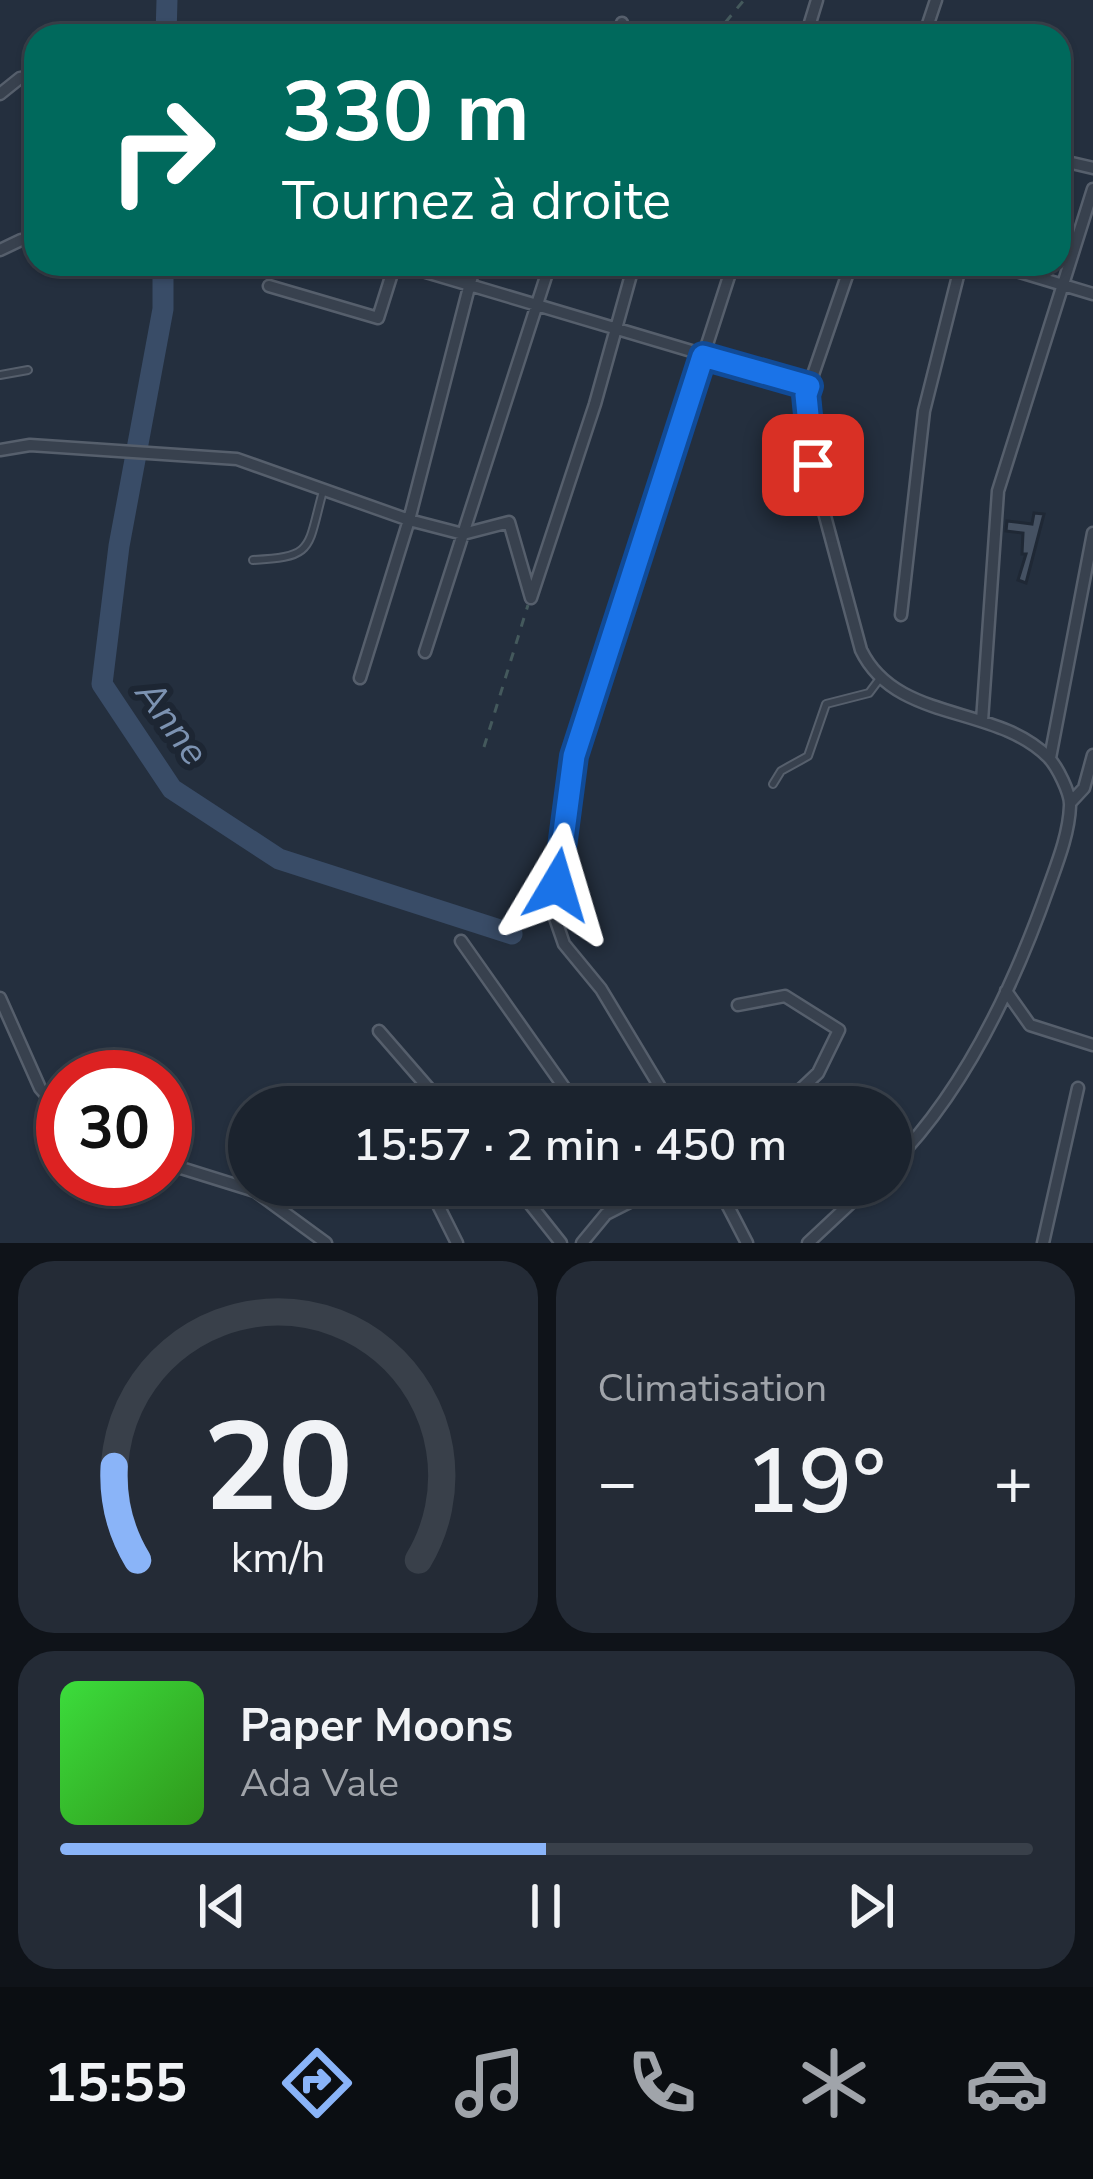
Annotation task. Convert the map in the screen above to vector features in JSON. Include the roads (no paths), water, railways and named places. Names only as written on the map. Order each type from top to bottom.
[{"type":"street","points":[[1071,264],[1093,189]]},
{"type":"street","points":[[0,250],[21,241]]},
{"type":"street","points":[[269,286],[378,318],[393,276]]},
{"type":"street","points":[[435,276],[809,386]]},
{"type":"street","points":[[360,678],[409,520],[472,276]]},
{"type":"street","points":[[425,652],[546,276]]},
{"type":"street","points":[[0,450],[30,445],[237,459],[409,520],[464,534],[509,522],[531,598],[596,404],[631,276]]},
{"type":"street","points":[[659,1086],[601,989],[564,944],[553,912],[574,756],[729,276]]},
{"type":"street","points":[[846,276],[806,395],[808,439],[839,580],[861,650],[869,667],[902,694],[982,722],[1049,758],[1071,802]]},
{"type":"street","points":[[901,615],[924,411],[959,276]]},
{"type":"street","points":[[1036,276],[1093,294]]},
{"type":"street","points":[[982,722],[998,491],[1067,276]]},
{"type":"street","points":[[1049,758],[1093,533]]},
{"type":"street","points":[[912,1137],[977,1051],[1006,991],[1060,856],[1071,802],[1084,788],[1093,755]]},
{"type":"street","points":[[461,940],[563,1086]]},
{"type":"street","points":[[1006,991],[1030,1025],[1093,1045]]},
{"type":"street","points":[[738,1004],[785,996],[839,1030],[818,1073],[804,1086]]},
{"type":"street","points":[[0,998],[36,1079]]},
{"type":"street","points":[[0,1031],[8,1015]]},
{"type":"street","points":[[380,1031],[426,1086]]},
{"type":"street","points":[[1043,1243],[1078,1088]]},
{"type":"street","points":[[192,1171],[255,1191],[326,1243]]},
{"type":"street","points":[[438,1206],[457,1243]]},
{"type":"street","points":[[532,1206],[561,1243]]},
{"type":"street","points":[[582,1243],[616,1206]]},
{"type":"street","points":[[728,1206],[747,1243]]},
{"type":"street","points":[[808,1243],[848,1206]]},
{"type":"lane","points":[[0,374],[28,370]]},
{"type":"lane","points":[[253,560],[289,560],[299,555],[323,491]]},
{"type":"lane","points":[[773,784],[781,771],[808,756],[826,704],[869,693],[881,677]]},
{"type":"waterway","name":"Anne","points":[[166,24],[167,0]]},
{"type":"waterway","name":"Anne","points":[[163,276],[163,309],[119,546],[102,684],[172,789],[279,859],[512,934]]}]
